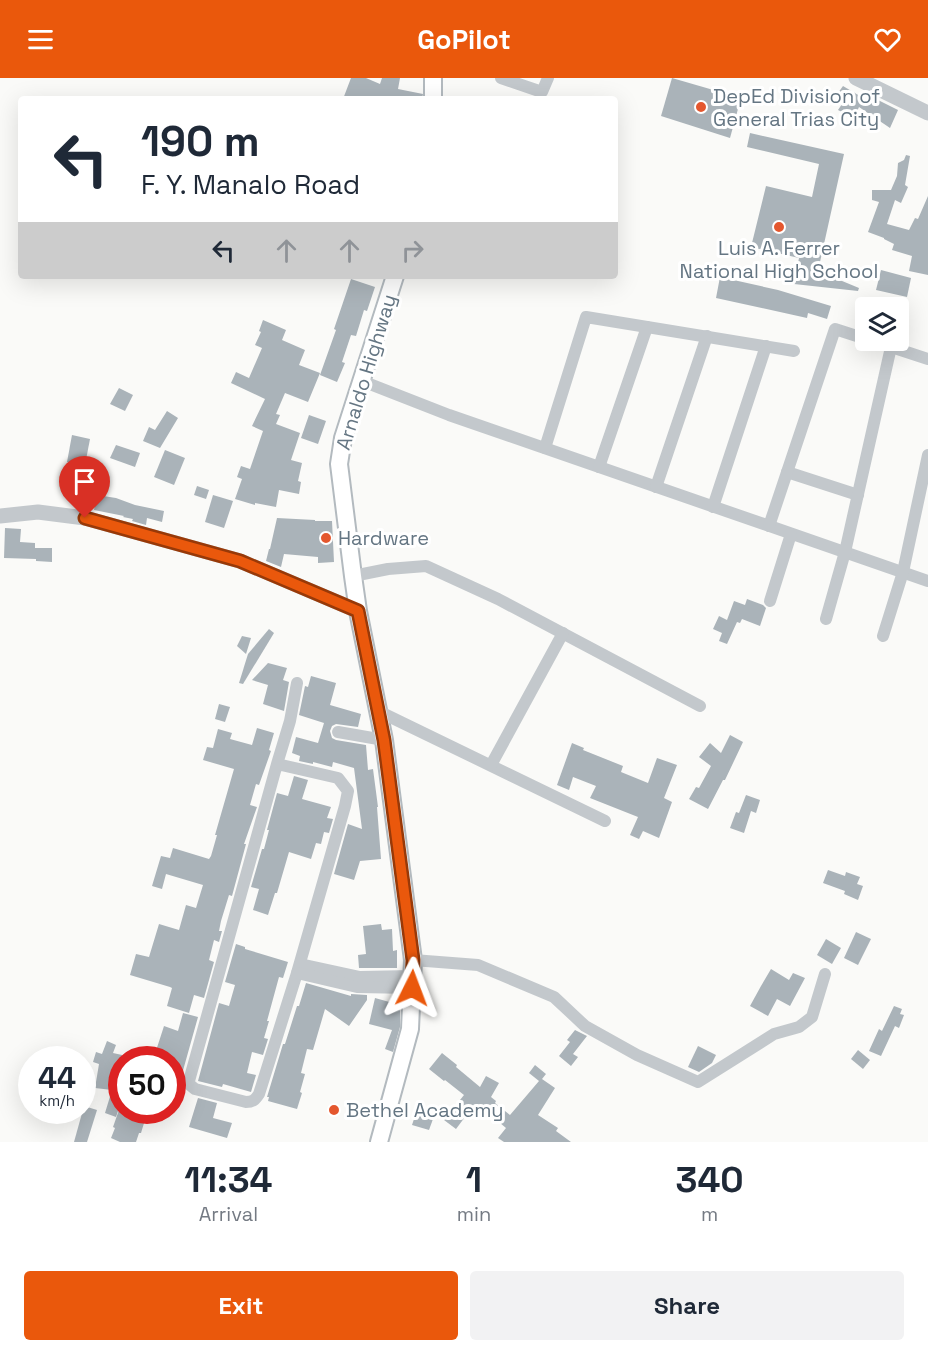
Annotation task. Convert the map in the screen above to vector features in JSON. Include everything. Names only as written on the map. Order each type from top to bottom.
[{"type":"main road","points":[[432,96],[433,78]]},
{"type":"main road","name":"Arnaldo Highway","points":[[379,1142],[410,1029],[412,975],[384,740],[358,611],[339,464],[343,438],[394,279]]},
{"type":"street","points":[[501,78],[542,92],[548,78]]},
{"type":"street","points":[[855,78],[928,113]]},
{"type":"street","points":[[545,448],[586,317],[794,351]]},
{"type":"street","points":[[599,467],[646,327]]},
{"type":"street","points":[[769,526],[835,329],[855,335]]},
{"type":"street","points":[[656,487],[707,336]]},
{"type":"street","points":[[714,507],[766,346]]},
{"type":"street","points":[[826,619],[845,552],[890,351]]},
{"type":"street","points":[[902,351],[928,360]]},
{"type":"street","points":[[362,381],[449,415],[928,581]]},
{"type":"street","points":[[883,636],[903,572],[928,455]]},
{"type":"street","points":[[787,472],[858,495]]},
{"type":"street","points":[[0,516],[38,512],[85,518],[240,561],[358,611]]},
{"type":"street","points":[[770,601],[791,534]]},
{"type":"street","points":[[353,576],[388,569],[426,566],[498,598],[700,706]]},
{"type":"street","points":[[491,765],[563,633]]},
{"type":"street","points":[[277,764],[338,778],[348,791],[299,968],[259,1094],[251,1102],[246,1102],[192,1087],[189,1082],[277,764],[290,721],[297,683]]},
{"type":"street","points":[[378,711],[605,820]]},
{"type":"street","points":[[338,732],[384,740]]},
{"type":"street","points":[[299,968],[359,982],[478,965],[554,997],[585,1026],[637,1055],[698,1082],[774,1034],[799,1027],[812,1017],[825,974]]},
{"type":"building","points":[[351,78],[366,78],[380,84],[382,78],[400,78],[398,89],[423,94],[423,96],[344,96]]},
{"type":"building","name":"DepEd Division of General Trias City","points":[[672,78],[741,98],[730,138],[661,116]]},
{"type":"building","points":[[843,86],[875,105],[878,100],[898,110],[890,128],[859,107],[854,118],[838,110],[846,98],[838,93]]},
{"type":"building","points":[[750,133],[844,154],[818,271],[859,288],[858,291],[794,284],[799,258],[751,247],[766,186],[812,197],[819,164],[747,147]]},
{"type":"building","points":[[906,155],[910,156],[905,185],[908,187],[901,203],[895,200],[887,224],[909,230],[915,218],[918,219],[928,196],[928,275],[909,271],[912,256],[892,250],[894,244],[868,232],[879,202],[872,200],[872,190],[891,190],[897,176],[898,163],[904,160]]},
{"type":"building","points":[[881,270],[911,278],[907,297],[876,290]]},
{"type":"building","points":[[720,277],[778,290],[831,306],[827,319],[808,313],[807,318],[716,298]]},
{"type":"building","points":[[351,279],[375,287],[367,311],[364,310],[356,336],[351,335],[342,362],[345,363],[337,382],[320,375]]},
{"type":"building","points":[[263,320],[286,330],[282,340],[305,350],[299,365],[320,373],[308,402],[285,393],[276,414],[280,415],[276,424],[300,433],[291,460],[302,463],[298,481],[301,482],[299,494],[279,490],[276,507],[255,503],[255,505],[235,499],[242,479],[237,477],[241,466],[250,469],[263,431],[252,426],[265,399],[231,383],[236,372],[249,378],[262,348],[255,345]]},
{"type":"building","points":[[119,388],[133,395],[125,411],[110,404]]},
{"type":"building","points":[[167,411],[178,418],[160,448],[143,441],[149,427],[155,430]]},
{"type":"building","points":[[309,415],[326,421],[318,444],[301,438]]},
{"type":"building","points":[[72,435],[90,439],[85,465],[67,462]]},
{"type":"building","points":[[116,445],[140,453],[135,467],[110,458]]},
{"type":"building","points":[[165,450],[185,458],[174,485],[154,477]]},
{"type":"building","points":[[197,486],[209,490],[206,499],[194,495]]},
{"type":"building","points":[[97,495],[164,511],[162,522],[147,518],[146,525],[124,516],[94,510]]},
{"type":"building","points":[[213,495],[233,501],[224,528],[205,522]]},
{"type":"building","points":[[277,518],[332,521],[334,562],[318,563],[318,557],[284,554],[281,567],[266,561]]},
{"type":"building","points":[[5,528],[21,529],[20,542],[35,543],[35,548],[52,548],[52,562],[4,558]]},
{"type":"building","points":[[747,599],[766,608],[760,626],[742,619],[740,623],[737,622],[727,644],[719,641],[722,633],[713,629],[719,616],[727,620],[734,601],[745,605]]},
{"type":"building","points":[[269,629],[274,633],[243,684],[239,683],[248,654]]},
{"type":"building","points":[[242,636],[251,638],[246,654],[237,646]]},
{"type":"building","points":[[268,663],[287,668],[283,680],[289,682],[284,711],[263,704],[268,685],[252,680]]},
{"type":"building","points":[[311,676],[336,683],[330,705],[361,714],[358,727],[336,724],[330,731],[332,738],[336,740],[366,745],[368,770],[373,769],[381,859],[360,861],[354,880],[334,874],[348,824],[362,829],[354,768],[333,762],[332,767],[299,761],[300,756],[292,753],[296,737],[318,743],[324,723],[299,715],[305,686],[308,687]]},
{"type":"building","points":[[219,704],[230,707],[225,722],[215,719]]},
{"type":"building","points":[[257,728],[274,733],[269,750],[271,751],[259,785],[256,784],[250,805],[257,807],[244,844],[246,844],[232,896],[229,895],[221,921],[219,931],[222,931],[219,942],[214,940],[209,960],[214,962],[204,998],[194,995],[189,1013],[167,1006],[172,988],[130,975],[136,954],[149,957],[159,924],[179,930],[186,905],[196,908],[203,885],[166,874],[162,889],[152,886],[161,856],[170,858],[173,848],[209,859],[211,856],[234,769],[203,760],[207,747],[213,748],[218,729],[232,733],[230,739],[252,745]]},
{"type":"building","points":[[730,735],[743,742],[708,809],[689,799],[696,787],[699,788],[711,766],[699,757],[710,743],[721,753]]},
{"type":"building","points":[[572,743],[584,748],[583,750],[623,766],[621,772],[648,783],[657,758],[677,765],[664,798],[672,802],[659,838],[643,831],[639,839],[630,835],[638,817],[590,798],[596,786],[573,777],[569,790],[557,785]]},
{"type":"building","points":[[294,776],[308,780],[302,799],[331,807],[327,818],[333,819],[329,833],[324,832],[321,844],[316,843],[311,859],[289,852],[268,915],[253,910],[259,889],[251,887],[262,849],[264,849],[277,793],[288,796]]},
{"type":"building","points":[[746,795],[760,800],[756,813],[751,811],[744,833],[730,828]]},
{"type":"building","points":[[828,870],[845,876],[846,872],[860,877],[857,884],[863,886],[858,900],[844,894],[845,891],[823,883]]},
{"type":"building","points":[[381,924],[382,930],[392,929],[393,951],[397,950],[397,968],[359,968],[358,955],[366,954],[363,926]]},
{"type":"building","points":[[856,932],[871,939],[858,965],[844,958]]},
{"type":"building","points":[[826,939],[841,948],[832,964],[817,955]]},
{"type":"building","points":[[236,944],[288,962],[283,978],[279,977],[267,1021],[269,1021],[264,1038],[268,1039],[263,1055],[252,1052],[247,1073],[256,1075],[251,1092],[223,1084],[222,1087],[198,1081],[219,1003],[229,1006],[235,985],[225,982]]},
{"type":"building","points":[[771,969],[789,980],[793,973],[805,978],[790,1006],[777,999],[768,1016],[750,1006]]},
{"type":"building","points":[[306,983],[351,996],[351,994],[367,995],[367,1000],[349,1026],[325,1009],[313,1050],[307,1049],[301,1073],[305,1074],[300,1092],[302,1093],[297,1109],[268,1101],[269,1097],[267,1097],[283,1044],[285,1044]]},
{"type":"building","points":[[375,998],[393,1003],[392,1008],[400,1010],[400,1027],[393,1052],[385,1049],[392,1030],[369,1024]]},
{"type":"building","points":[[894,1006],[902,1009],[900,1014],[904,1015],[899,1028],[895,1026],[881,1056],[869,1051],[879,1029],[882,1031]]},
{"type":"building","points":[[183,1013],[198,1017],[186,1060],[186,1046],[158,1046],[164,1026],[178,1031]]},
{"type":"building","points":[[575,1030],[587,1036],[573,1054],[578,1057],[571,1066],[559,1056],[570,1042],[567,1040]]},
{"type":"building","points":[[107,1041],[116,1045],[108,1046],[108,1090],[96,1088],[99,1064],[96,1063],[96,1052],[102,1054]]},
{"type":"building","points":[[698,1046],[716,1055],[712,1063],[699,1072],[688,1067]]},
{"type":"building","points":[[858,1050],[870,1060],[863,1069],[851,1059]]},
{"type":"building","points":[[442,1053],[480,1087],[486,1076],[499,1083],[491,1097],[510,1115],[539,1081],[529,1073],[535,1065],[546,1074],[542,1079],[555,1088],[538,1115],[558,1128],[556,1131],[571,1142],[504,1142],[498,1138],[506,1128],[474,1105],[456,1129],[444,1120],[464,1095],[429,1069]]},
{"type":"building","points":[[198,1098],[217,1103],[213,1118],[232,1123],[227,1138],[189,1127]]},
{"type":"building","points":[[416,1113],[433,1119],[429,1130],[412,1125]]},
{"type":"building","points":[[79,1124],[93,1124],[87,1142],[74,1142]]},
{"type":"building","points":[[114,1124],[144,1124],[136,1142],[120,1142],[111,1138],[115,1128]]},
{"type":"place","name":"DepEd Division of General Trias City","points":[[701,107]]},
{"type":"place","name":"Luis A. Ferrer National High School","points":[[779,227]]},
{"type":"place","name":"Hardware","points":[[326,538]]},
{"type":"place","name":"Bethel Academy","points":[[334,1110]]},
{"type":"route","points":[[85,518],[240,561],[358,611],[384,740],[413,960],[412,988]]}]
